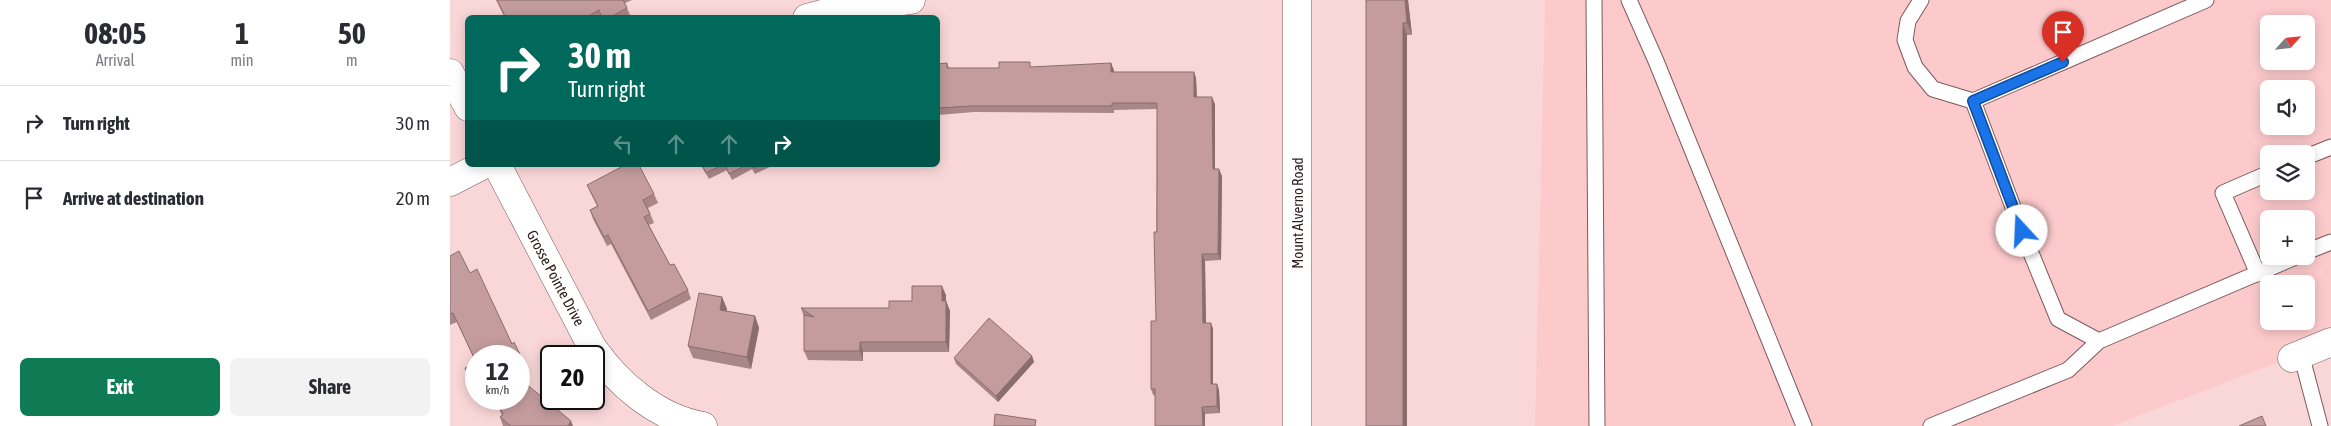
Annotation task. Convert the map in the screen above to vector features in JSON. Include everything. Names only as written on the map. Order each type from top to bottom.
[{"type":"street","points":[[818,15],[837,10],[911,0]]},
{"type":"street","name":"Mount Alverno Road","points":[[1297,0],[1297,426]]},
{"type":"street","points":[[450,73],[465,102]]},
{"type":"street","points":[[450,182],[479,167]]},
{"type":"street","name":"Grosse Pointe Drive","points":[[498,167],[592,347],[604,365],[627,388],[660,410],[703,426]]},
{"type":"street","points":[[2297,356],[2331,342]]},
{"type":"lane","points":[[1594,0],[1597,426]]},
{"type":"lane","points":[[1629,0],[1660,70],[1804,426]]},
{"type":"lane","points":[[1921,0],[1908,21],[1905,40],[1915,67],[1933,89],[1973,101],[2206,0]]},
{"type":"lane","points":[[1973,101],[2022,231],[2058,319],[2099,341]]},
{"type":"lane","points":[[2315,154],[2331,147]]},
{"type":"lane","points":[[2258,274],[2223,193],[2260,177]]},
{"type":"lane","points":[[2315,248],[2331,242]]},
{"type":"lane","points":[[1931,426],[2068,370],[2099,341],[2278,265]]},
{"type":"lane","points":[[2297,356],[2320,426]]},
{"type":"shaded area","points":[[1545,0],[2331,0],[2331,342],[2112,426],[1535,426]]},
{"type":"building","points":[[497,0],[623,0],[627,8],[614,15],[601,15],[599,10],[590,15],[504,15]]},
{"type":"building","points":[[1366,0],[1405,0],[1407,23],[1403,23],[1403,426],[1366,426]]},
{"type":"building","points":[[999,62],[1030,62],[1030,67],[1111,63],[1111,72],[1194,72],[1194,97],[1212,97],[1213,169],[1219,169],[1218,254],[1202,254],[1203,323],[1211,323],[1211,384],[1217,384],[1217,406],[1202,407],[1203,426],[1155,426],[1155,389],[1151,389],[1151,321],[1156,321],[1154,232],[1157,232],[1157,103],[1112,103],[1112,106],[971,106],[940,108],[940,64],[947,63],[947,68],[999,68]]},
{"type":"building","points":[[621,167],[640,167],[654,194],[643,200],[650,214],[644,217],[670,265],[674,264],[688,290],[648,311],[608,235],[604,237],[590,210],[598,206],[587,185]]},
{"type":"building","points":[[703,167],[718,167],[706,173]]},
{"type":"building","points":[[726,167],[742,167],[729,174]]},
{"type":"building","points":[[459,251],[470,273],[477,269],[512,344],[514,342],[515,345],[468,345],[453,313],[450,314],[450,256]]},
{"type":"building","points":[[912,286],[942,286],[942,301],[946,301],[946,342],[860,342],[860,351],[804,351],[804,315],[814,317],[801,308],[889,308],[889,301],[912,301]]},
{"type":"building","points":[[699,293],[722,297],[720,310],[755,316],[747,357],[688,346]]},
{"type":"building","points":[[989,318],[1032,356],[996,396],[954,358]]},
{"type":"building","points":[[530,387],[540,395],[540,410],[558,410],[571,421],[568,426],[511,426],[500,417],[503,414],[501,410],[530,410]]},
{"type":"building","points":[[995,414],[1036,420],[1035,426],[994,426]]},
{"type":"building","points":[[2262,416],[2266,426],[2239,426]]},
{"type":"route","points":[[2022,231],[1973,101],[2063,62]]}]
